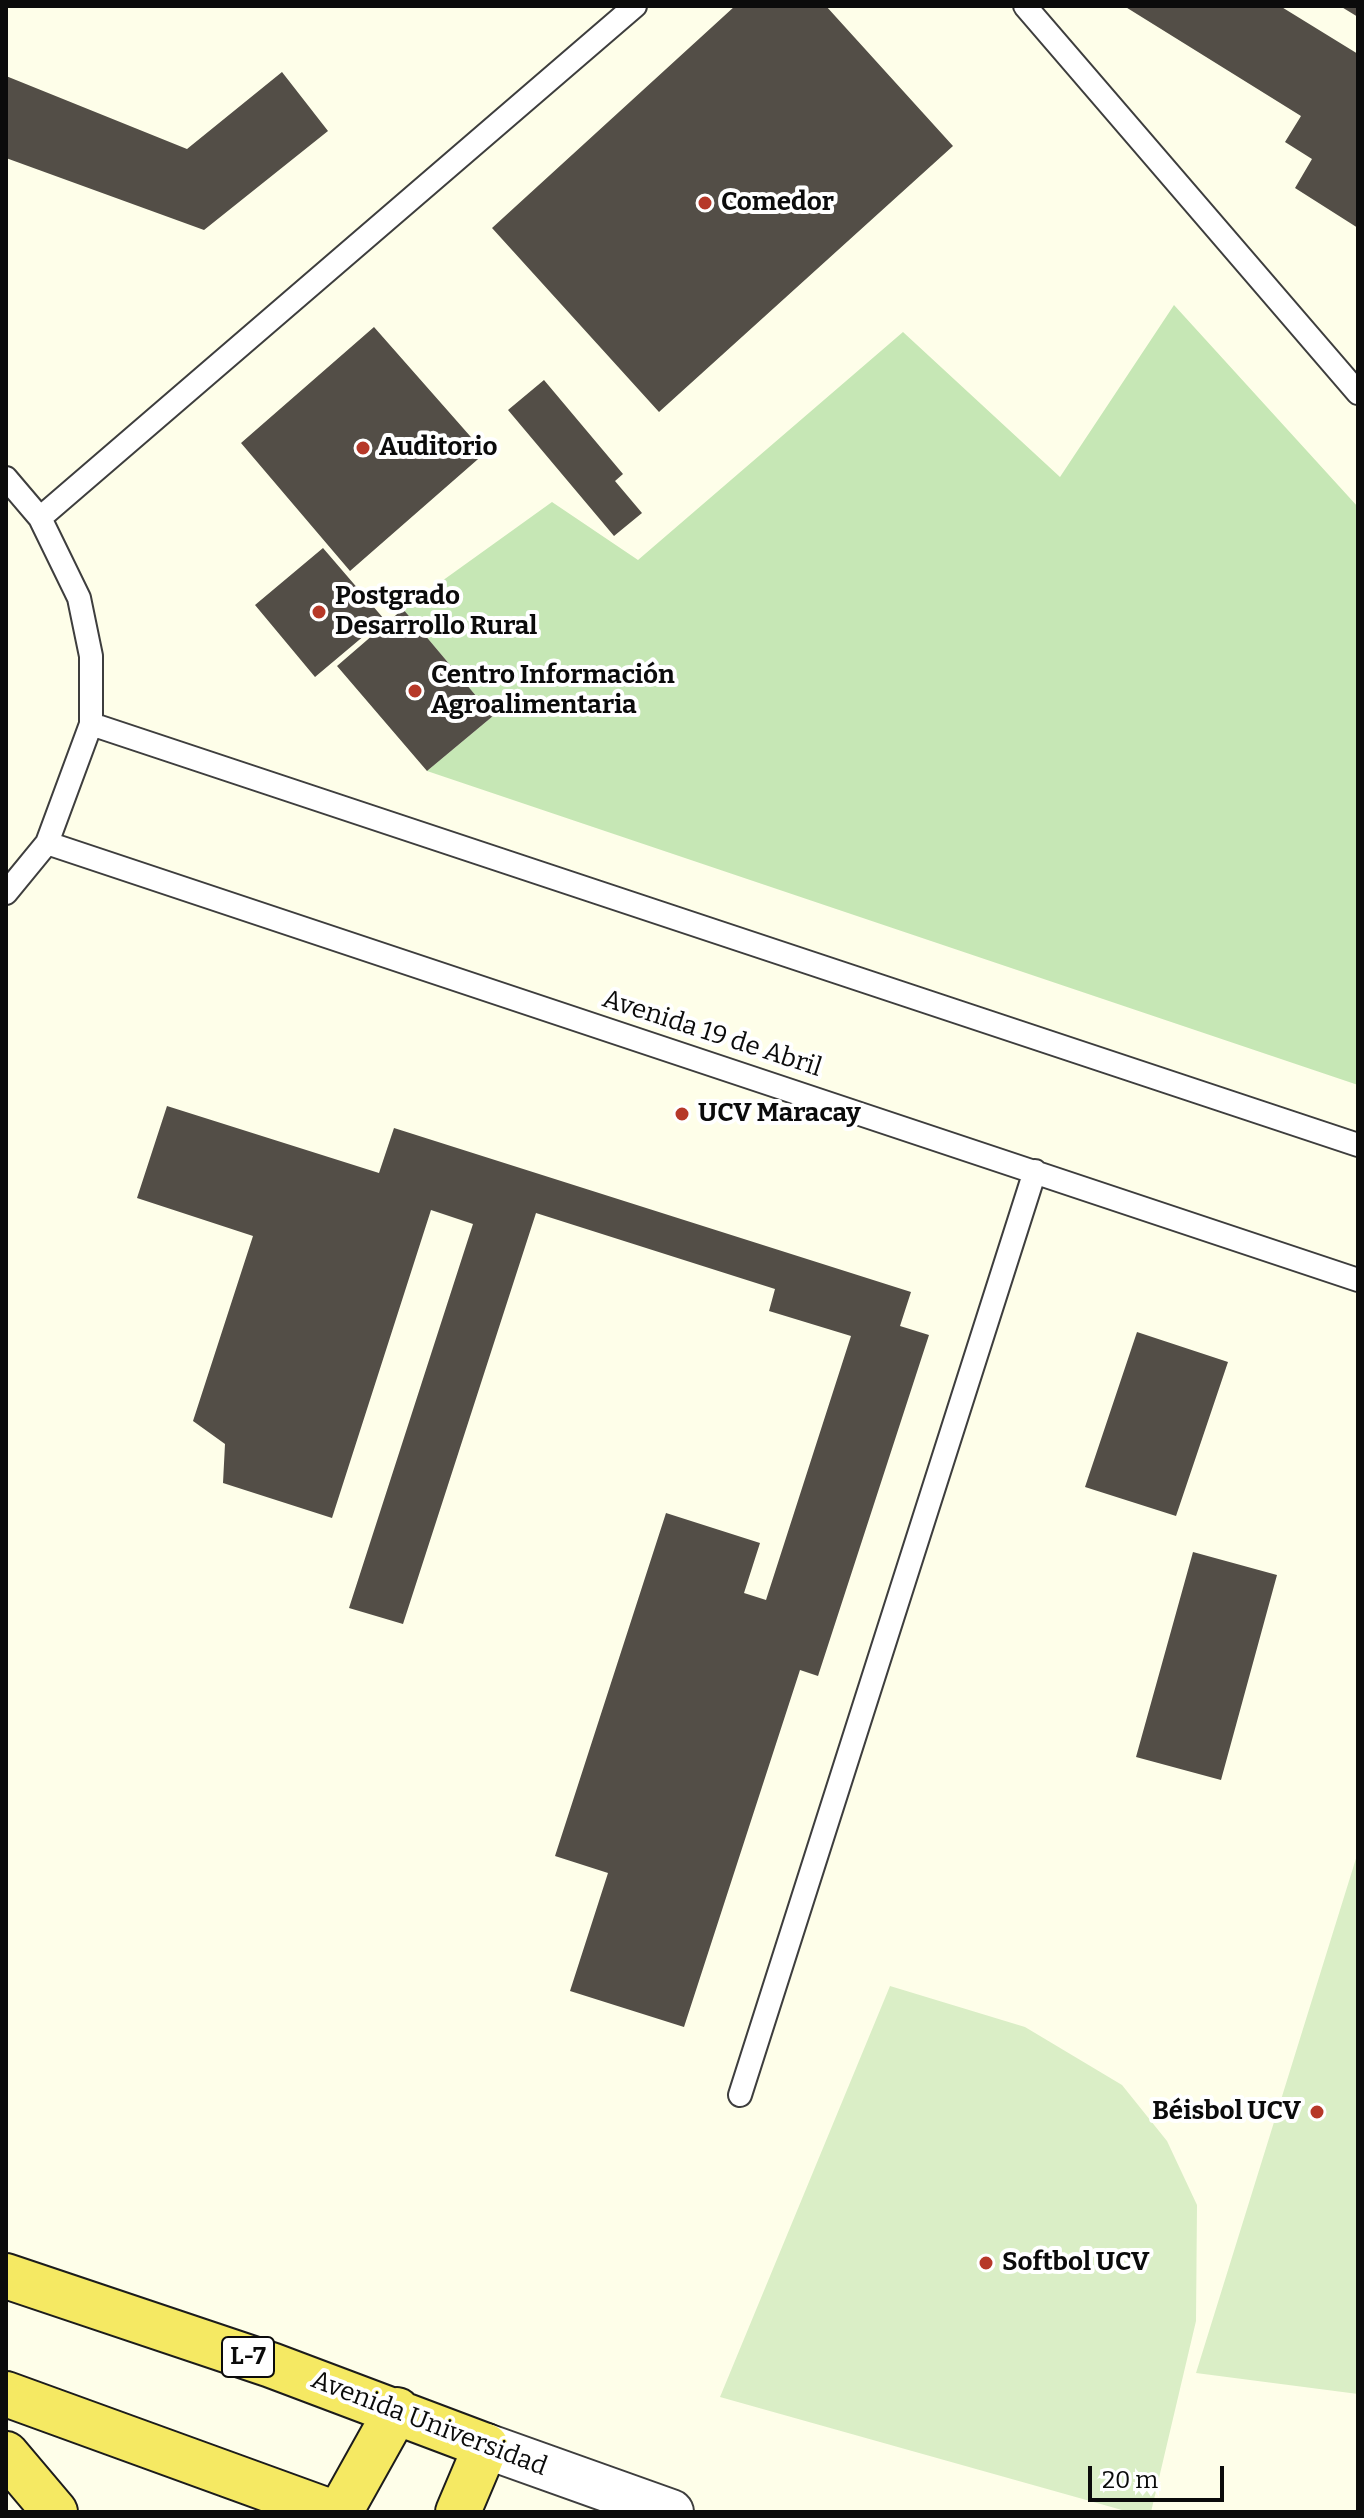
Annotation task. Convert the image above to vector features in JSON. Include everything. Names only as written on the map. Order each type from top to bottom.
[{"type":"main road","name":"Avenida Universidad","points":[[6,2276],[397,2410],[486,2446]]},
{"type":"main road","points":[[6,2394],[331,2512]]},
{"type":"main road","points":[[340,2512],[397,2410]]},
{"type":"main road","points":[[458,2512],[486,2446]]},
{"type":"main road","points":[[6,2454],[55,2512]]},
{"type":"street","name":"Avenida Universidad","points":[[486,2446],[671,2512]]},
{"type":"lane","points":[[40,518],[635,6]]},
{"type":"lane","points":[[1025,6],[1358,393]]},
{"type":"lane","points":[[6,478],[40,518],[79,598],[91,656],[91,724],[47,843],[6,893]]},
{"type":"lane","points":[[91,724],[1358,1145]]},
{"type":"lane","name":"Avenida 19 de Abril","points":[[47,843],[1358,1280]]},
{"type":"lane","points":[[740,2095],[1035,1171]]},
{"type":"green space","points":[[1174,305],[1358,507],[1358,1085],[427,771],[493,716],[403,609],[552,502],[638,560],[903,332],[1060,477]]},
{"type":"green space","name":"Béisbol UCV","points":[[1358,1852],[1358,2394],[1196,2373]]},
{"type":"green space","name":"Softbol UCV","points":[[890,1986],[1025,2027],[1122,2085],[1167,2141],[1197,2205],[1196,2321],[1151,2512],[1129,2512],[720,2397]]},
{"type":"building","name":"Comedor","points":[[735,6],[826,6],[953,146],[659,412],[492,228]]},
{"type":"building","points":[[1124,6],[1280,6],[1358,54],[1358,228],[1295,188],[1312,159],[1285,142],[1301,116]]},
{"type":"building","points":[[1340,6],[1358,6],[1358,17]]},
{"type":"building","points":[[282,72],[328,131],[204,230],[6,158],[6,76],[187,149]]},
{"type":"building","name":"Auditorio","points":[[374,327],[485,453],[350,571],[241,443]]},
{"type":"building","points":[[544,380],[623,474],[615,481],[642,513],[614,536],[508,410]]},
{"type":"building","name":"Postgrado Desarrollo Rural","points":[[323,548],[384,619],[315,677],[255,605]]},
{"type":"building","name":"Centro Información Agroalimentaria","points":[[403,609],[493,716],[427,771],[337,666]]},
{"type":"building","points":[[167,1106],[379,1173],[394,1128],[911,1292],[900,1326],[929,1335],[818,1676],[800,1670],[684,2027],[570,1991],[608,1873],[555,1856],[666,1513],[760,1543],[744,1593],[766,1600],[851,1336],[769,1311],[775,1289],[536,1213],[403,1624],[349,1608],[473,1224],[431,1210],[332,1518],[223,1483],[225,1444],[193,1421],[253,1236],[137,1198]]},
{"type":"building","points":[[1137,1332],[1228,1362],[1176,1516],[1085,1487]]},
{"type":"building","points":[[1193,1552],[1277,1575],[1221,1780],[1136,1757]]},
{"type":"place","name":"Comedor","points":[[705,203]]},
{"type":"place","name":"Auditorio","points":[[363,448]]},
{"type":"place","name":"Postgrado Desarrollo Rural","points":[[319,612]]},
{"type":"place","name":"Centro Información Agroalimentaria","points":[[415,691]]},
{"type":"place","name":"UCV Maracay","points":[[682,1114]]},
{"type":"place","name":"Béisbol UCV","points":[[1317,2112]]},
{"type":"place","name":"Softbol UCV","points":[[986,2263]]}]
